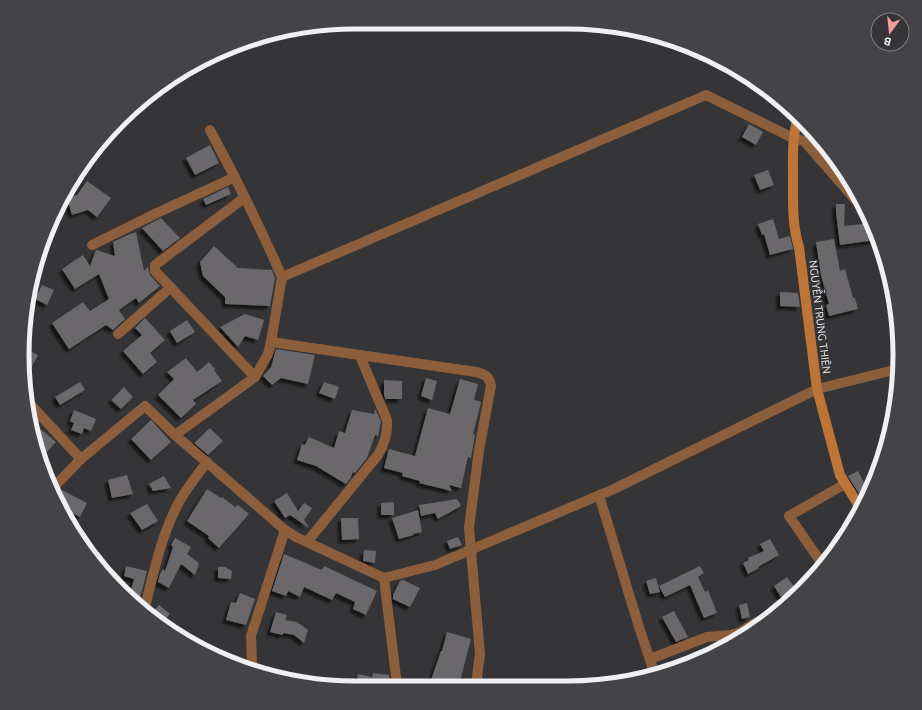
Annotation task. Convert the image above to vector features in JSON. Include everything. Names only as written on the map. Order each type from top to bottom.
[{"type":"street","points":[[282,277],[706,95],[793,138],[804,141],[812,140]]},
{"type":"street","name":"NGUYỄN TRUNG THIÊN","points":[[796,122],[793,138],[793,218],[795,234],[799,247],[817,389],[840,475],[844,484],[857,503]]},
{"type":"street","points":[[175,435],[255,377],[268,354],[282,277],[235,177],[210,130]]},
{"type":"street","points":[[804,141],[850,193]]},
{"type":"street","points":[[92,245],[158,212],[235,177]]},
{"type":"street","points":[[244,198],[155,265],[155,271],[255,377]]},
{"type":"street","points":[[118,334],[171,287]]},
{"type":"street","points":[[271,342],[476,372],[488,376],[491,386],[479,450],[469,528],[480,654],[477,681]]},
{"type":"street","points":[[307,542],[369,467],[380,452],[385,439],[388,427],[387,420],[360,356]]},
{"type":"street","points":[[56,485],[81,459],[145,406],[175,435],[285,530],[384,578],[435,565],[599,495],[817,389],[892,370]]},
{"type":"street","points":[[33,408],[81,459]]},
{"type":"street","points":[[145,604],[154,571],[171,520],[185,492],[207,462]]},
{"type":"street","points":[[820,560],[789,516],[844,484]]},
{"type":"street","points":[[599,495],[653,669]]},
{"type":"street","points":[[251,664],[251,636],[285,530]]},
{"type":"street","points":[[384,578],[397,681]]},
{"type":"street","points":[[650,659],[707,637],[735,634]]},
{"type":"building","points":[[749,124],[763,132],[756,145],[742,137]]},
{"type":"building","points":[[210,145],[219,163],[195,175],[186,158]]},
{"type":"building","points":[[768,170],[774,185],[760,190],[754,175]]},
{"type":"building","points":[[87,181],[111,198],[97,217],[88,210],[72,215],[68,201],[70,197],[77,195]]},
{"type":"building","points":[[228,187],[231,194],[206,205],[203,199]]},
{"type":"building","points":[[836,204],[845,204],[844,226],[865,224],[872,241],[840,245]]},
{"type":"building","points":[[161,218],[180,238],[163,251],[142,228]]},
{"type":"building","points":[[773,219],[779,239],[790,236],[793,249],[770,255],[764,234],[762,235],[758,224]]},
{"type":"building","points":[[136,232],[144,271],[148,267],[150,275],[160,286],[139,303],[136,298],[119,310],[125,319],[113,330],[106,325],[69,349],[52,323],[83,302],[90,311],[109,299],[99,274],[75,289],[62,269],[83,255],[90,266],[96,250],[115,256],[113,242]]},
{"type":"building","points":[[834,239],[840,271],[845,269],[853,298],[855,298],[858,309],[829,316],[826,305],[829,304],[821,275],[816,242]]},
{"type":"building","points":[[214,246],[238,268],[272,270],[275,278],[270,306],[225,304],[225,297],[203,276],[200,262]]},
{"type":"building","points":[[42,285],[54,290],[47,305],[35,299]]},
{"type":"building","points":[[780,292],[798,293],[800,307],[780,306]]},
{"type":"building","points":[[245,314],[264,320],[258,340],[245,336],[238,347],[220,327]]},
{"type":"building","points":[[145,318],[165,340],[150,353],[157,362],[143,374],[123,351],[142,335],[135,328]]},
{"type":"building","points":[[187,320],[195,332],[177,343],[170,331]]},
{"type":"building","points":[[276,349],[315,355],[308,384],[281,378],[272,385],[263,376],[271,367]]},
{"type":"building","points":[[29,350],[38,355],[30,370]]},
{"type":"building","points":[[186,358],[197,372],[209,362],[222,381],[193,400],[196,404],[181,418],[158,395],[174,379],[167,372]]},
{"type":"building","points":[[426,378],[437,381],[432,400],[421,396]]},
{"type":"building","points":[[460,379],[478,384],[474,400],[481,402],[473,434],[475,435],[471,458],[468,457],[461,488],[449,485],[452,491],[419,483],[420,481],[402,476],[403,473],[384,468],[389,449],[415,456],[428,408],[450,414]]},
{"type":"building","points":[[384,380],[402,381],[402,399],[386,399],[386,401],[384,395]]},
{"type":"building","points":[[80,382],[85,390],[60,405],[55,397]]},
{"type":"building","points":[[324,382],[339,387],[335,399],[319,393]]},
{"type":"building","points":[[124,387],[133,397],[121,409],[111,400]]},
{"type":"building","points":[[375,409],[381,421],[378,436],[375,435],[367,458],[355,473],[353,472],[346,484],[316,466],[297,460],[302,444],[305,445],[309,437],[334,448],[339,431],[345,433],[352,410],[374,414]]},
{"type":"building","points":[[74,410],[96,419],[91,431],[84,428],[82,434],[71,430],[74,423],[70,421]]},
{"type":"building","points":[[151,420],[171,442],[151,460],[131,439]]},
{"type":"building","points":[[37,426],[56,442],[46,453],[43,451]]},
{"type":"building","points":[[210,428],[223,441],[208,455],[194,443]]},
{"type":"building","points":[[858,471],[865,486],[860,496],[848,476]]},
{"type":"building","points":[[127,475],[133,494],[112,498],[108,480]]},
{"type":"building","points":[[164,476],[171,488],[153,491],[149,484]]},
{"type":"building","points":[[207,489],[221,498],[222,497],[235,507],[238,505],[249,514],[219,548],[208,538],[209,536],[187,521]]},
{"type":"building","points":[[62,490],[87,503],[80,517],[70,512],[60,493]]},
{"type":"building","points":[[287,493],[298,511],[304,503],[312,508],[304,520],[309,528],[290,515],[285,518],[274,501]]},
{"type":"building","points":[[457,499],[461,506],[438,519],[435,513],[421,516],[419,505]]},
{"type":"building","points":[[394,502],[394,515],[381,515],[381,503]]},
{"type":"building","points":[[147,504],[158,521],[142,530],[130,513]]},
{"type":"building","points":[[418,510],[422,532],[399,539],[392,518]]},
{"type":"building","points":[[341,518],[358,518],[359,539],[342,540]]},
{"type":"building","points":[[458,537],[462,545],[450,549],[447,541]]},
{"type":"building","points":[[175,538],[191,547],[187,554],[199,563],[195,575],[181,564],[169,588],[158,582],[163,569],[165,571],[173,547],[171,545]]},
{"type":"building","points":[[770,539],[779,555],[748,574],[743,563],[749,560],[748,558],[764,551],[760,544]]},
{"type":"building","points":[[364,550],[376,551],[375,563],[363,561]]},
{"type":"building","points":[[284,554],[322,570],[324,566],[377,591],[366,615],[353,609],[355,602],[336,593],[332,600],[304,587],[300,597],[288,591],[286,596],[272,591]]},
{"type":"building","points":[[126,566],[147,571],[140,600],[131,592],[134,579],[124,576]]},
{"type":"building","points":[[700,566],[704,573],[698,577],[705,592],[708,590],[717,613],[704,618],[690,585],[665,597],[659,586]]},
{"type":"building","points":[[218,567],[225,567],[232,571],[231,579],[218,578]]},
{"type":"building","points":[[787,577],[795,588],[781,597],[774,586]]},
{"type":"building","points":[[656,578],[660,592],[650,594],[646,581]]},
{"type":"building","points":[[403,580],[420,588],[410,607],[393,599],[393,595],[400,581]]},
{"type":"building","points":[[240,593],[255,599],[246,625],[226,620],[231,602],[236,603]]},
{"type":"building","points":[[747,603],[750,617],[742,619],[739,605]]},
{"type":"building","points":[[159,605],[170,614],[165,620],[153,611]]},
{"type":"building","points":[[674,611],[688,637],[676,642],[662,617]]},
{"type":"building","points":[[276,612],[287,615],[285,620],[297,622],[308,630],[304,643],[294,635],[283,633],[283,635],[270,632]]},
{"type":"building","points":[[447,632],[471,639],[460,681],[431,681],[442,651]]},
{"type":"building","points":[[217,650],[239,656],[238,659]]},
{"type":"building","points":[[373,673],[389,675],[390,681],[357,681],[358,674],[372,677]]}]
